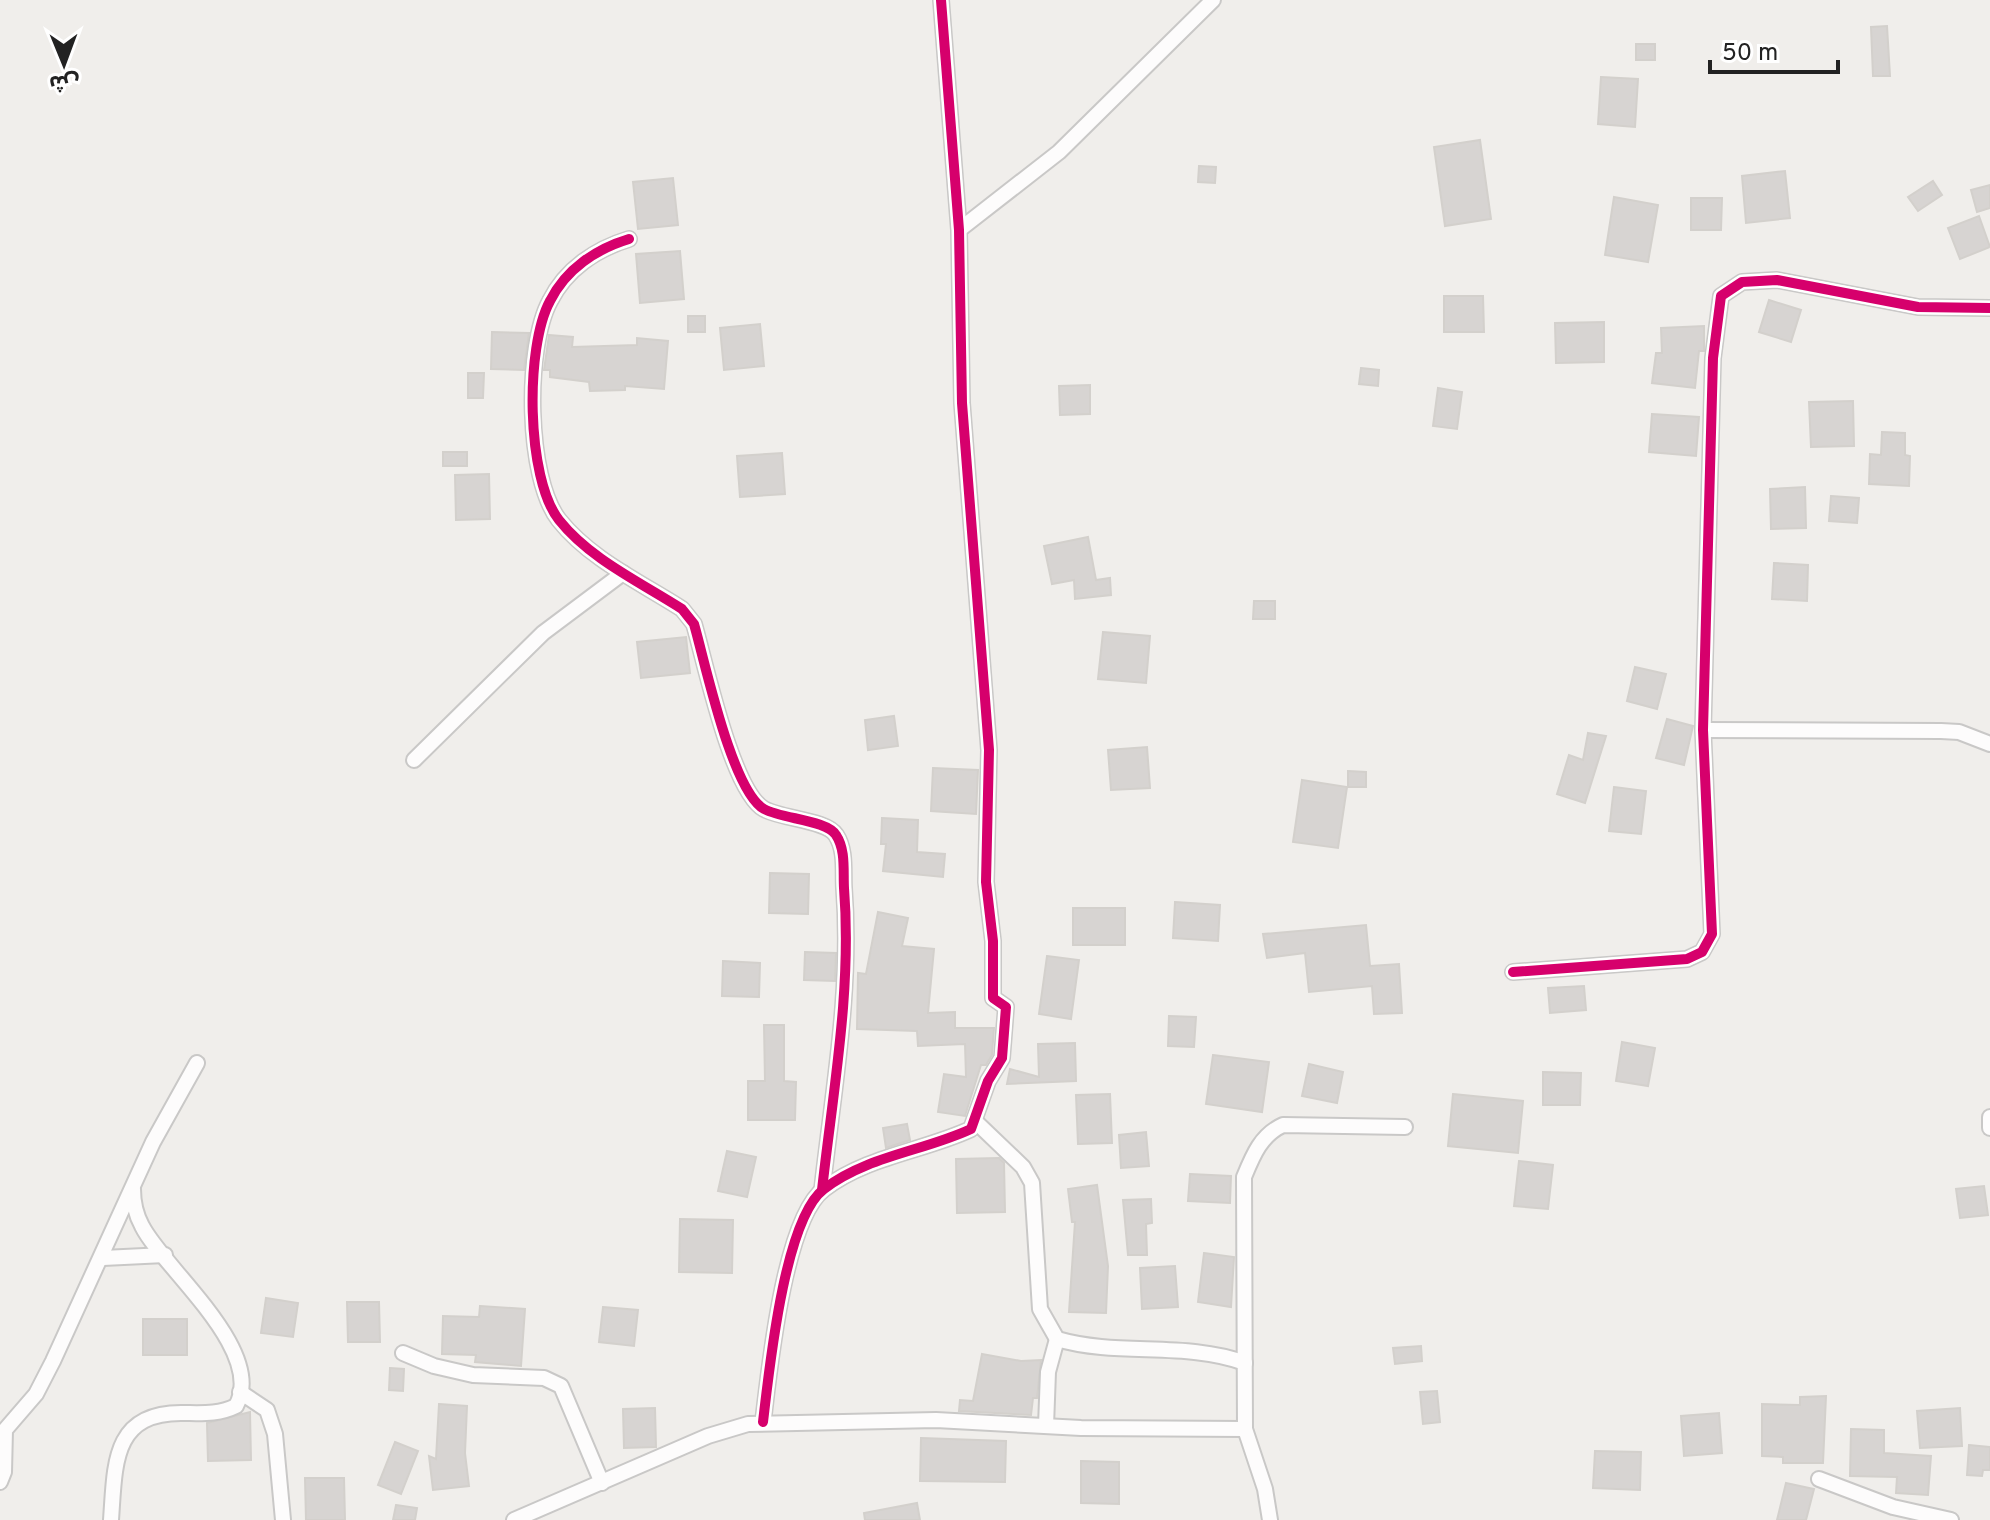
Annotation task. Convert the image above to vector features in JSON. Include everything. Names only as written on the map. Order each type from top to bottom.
[{"type":"street","points":[[822,1190],[879,1161],[957,1136],[976,1122],[988,1081],[1002,1058],[1006,1007],[993,998],[993,941],[987,906],[989,750],[962,403],[959,230],[941,0]]},
{"type":"street","points":[[959,230],[1059,152],[1213,0]]},
{"type":"street","points":[[629,239],[608,245],[585,258],[551,297],[540,326],[535,375],[536,452],[544,496],[581,543],[682,609],[694,624],[731,755],[760,807],[786,819],[819,824],[835,831],[841,845],[847,929],[846,980],[822,1190],[794,1247],[785,1276],[763,1422]]},
{"type":"street","points":[[1513,972],[1687,959],[1702,952],[1712,934],[1703,730],[1713,358],[1721,296],[1742,282],[1777,280],[1918,307],[1990,308]]},
{"type":"street","points":[[414,760],[543,633],[623,573]]},
{"type":"street","points":[[1703,730],[1941,731],[1959,732],[1990,744]]},
{"type":"street","points":[[0,1482],[4,1472],[5,1430],[36,1394],[103,1258],[133,1185],[197,1063]]},
{"type":"street","points":[[1990,1117],[1990,1128]]},
{"type":"street","points":[[976,1122],[1023,1167],[1032,1183],[1040,1309],[1057,1339],[1048,1372],[1046,1426]]},
{"type":"street","points":[[1270,1520],[1265,1489],[1245,1429],[1242,1193],[1251,1160],[1270,1131],[1283,1125],[1405,1127]]},
{"type":"street","points":[[111,1520],[121,1445],[138,1422],[160,1413],[226,1411],[236,1406],[240,1392],[239,1372],[230,1348],[194,1290],[142,1226],[133,1185]]},
{"type":"street","points":[[103,1258],[165,1255]]},
{"type":"street","points":[[1057,1339],[1099,1347],[1226,1357],[1245,1363]]},
{"type":"street","points":[[403,1353],[434,1366],[473,1375],[544,1378],[561,1386],[602,1483]]},
{"type":"street","points":[[240,1392],[267,1410],[275,1434],[283,1520]]},
{"type":"street","points":[[514,1520],[708,1436],[763,1422],[806,1425],[925,1420],[1046,1426],[1245,1429]]},
{"type":"street","points":[[1819,1479],[1893,1507],[1951,1520]]},
{"type":"building","points":[[1887,26],[1890,76],[1873,76],[1871,27]]},
{"type":"building","points":[[1636,44],[1655,44],[1655,60],[1636,60]]},
{"type":"building","points":[[1601,77],[1638,79],[1635,127],[1598,124]]},
{"type":"building","points":[[1480,140],[1491,219],[1445,226],[1434,147]]},
{"type":"building","points":[[1199,166],[1216,167],[1215,183],[1198,182]]},
{"type":"building","points":[[1785,171],[1790,218],[1746,223],[1742,176]]},
{"type":"building","points":[[673,178],[678,225],[638,229],[633,182]]},
{"type":"building","points":[[1933,181],[1942,195],[1918,211],[1908,197]]},
{"type":"building","points":[[1990,185],[1990,208],[1977,212],[1971,190]]},
{"type":"building","points":[[1614,197],[1658,205],[1648,262],[1605,255]]},
{"type":"building","points":[[1691,198],[1722,198],[1721,230],[1691,230]]},
{"type":"building","points":[[1979,216],[1990,247],[1960,259],[1948,228]]},
{"type":"building","points":[[680,251],[684,299],[640,303],[636,254]]},
{"type":"building","points":[[1444,296],[1483,296],[1484,332],[1444,332]]},
{"type":"building","points":[[1769,300],[1801,310],[1791,342],[1759,332]]},
{"type":"building","points":[[688,316],[705,316],[705,332],[688,332]]},
{"type":"building","points":[[1604,322],[1604,362],[1556,363],[1555,323]]},
{"type":"building","points":[[760,324],[764,366],[724,370],[720,328]]},
{"type":"building","points":[[1704,326],[1704,351],[1699,351],[1695,388],[1652,383],[1656,353],[1662,353],[1661,328]]},
{"type":"building","points":[[492,332],[529,333],[524,370],[491,369]]},
{"type":"building","points":[[549,335],[573,337],[572,347],[637,345],[637,338],[668,341],[664,389],[625,386],[625,390],[590,391],[589,382],[550,377],[550,370],[544,370]]},
{"type":"building","points":[[1361,368],[1379,370],[1378,386],[1359,384]]},
{"type":"building","points":[[468,373],[484,373],[483,398],[468,398]]},
{"type":"building","points":[[1090,385],[1090,414],[1060,415],[1059,386]]},
{"type":"building","points":[[1438,388],[1462,392],[1457,429],[1433,426]]},
{"type":"building","points":[[1853,401],[1854,446],[1811,447],[1809,402]]},
{"type":"building","points":[[1652,414],[1699,417],[1696,456],[1649,452]]},
{"type":"building","points":[[1882,432],[1905,433],[1905,455],[1910,456],[1909,486],[1869,484],[1870,454],[1881,455]]},
{"type":"building","points":[[443,452],[467,452],[467,466],[443,466]]},
{"type":"building","points":[[782,453],[785,494],[740,497],[737,456]]},
{"type":"building","points":[[489,474],[490,519],[456,520],[455,475]]},
{"type":"building","points":[[1805,487],[1806,528],[1771,529],[1770,489]]},
{"type":"building","points":[[1831,496],[1859,498],[1857,523],[1829,521]]},
{"type":"building","points":[[1088,537],[1096,580],[1110,578],[1111,595],[1075,599],[1074,580],[1052,584],[1044,546]]},
{"type":"building","points":[[1774,563],[1808,565],[1807,601],[1772,599]]},
{"type":"building","points":[[1254,601],[1275,601],[1275,619],[1253,619]]},
{"type":"building","points":[[1103,632],[1150,636],[1146,683],[1098,679]]},
{"type":"building","points":[[686,637],[690,673],[641,678],[637,642]]},
{"type":"building","points":[[1635,667],[1666,674],[1657,709],[1627,701]]},
{"type":"building","points":[[894,716],[898,746],[868,750],[865,720]]},
{"type":"building","points":[[1667,719],[1693,726],[1684,765],[1656,758]]},
{"type":"building","points":[[1588,733],[1606,736],[1585,803],[1557,794],[1569,755],[1583,760]]},
{"type":"building","points":[[1147,747],[1150,788],[1111,790],[1108,750]]},
{"type":"building","points":[[933,768],[978,770],[976,814],[931,811]]},
{"type":"building","points":[[1348,771],[1366,772],[1366,787],[1348,787]]},
{"type":"building","points":[[1302,780],[1347,787],[1338,848],[1293,842]]},
{"type":"building","points":[[1614,787],[1646,791],[1641,834],[1609,831]]},
{"type":"building","points":[[882,818],[918,820],[917,852],[945,854],[943,877],[883,871],[886,844],[881,844]]},
{"type":"building","points":[[770,873],[809,874],[808,914],[769,913]]},
{"type":"building","points":[[1175,902],[1220,905],[1218,941],[1173,938]]},
{"type":"building","points":[[1073,908],[1125,908],[1125,945],[1073,945]]},
{"type":"building","points":[[878,912],[908,918],[902,946],[934,949],[928,1013],[955,1012],[955,1028],[994,1028],[992,1055],[986,1065],[981,1065],[965,1116],[938,1112],[944,1074],[966,1077],[965,1044],[918,1046],[917,1031],[857,1029],[858,973],[866,974]]},
{"type":"building","points":[[1366,925],[1370,966],[1399,964],[1402,1013],[1374,1014],[1372,986],[1309,992],[1305,953],[1267,958],[1263,934]]},
{"type":"building","points":[[805,952],[836,953],[835,981],[804,980]]},
{"type":"building","points":[[1047,956],[1079,960],[1071,1019],[1039,1014]]},
{"type":"building","points":[[723,961],[760,963],[759,997],[722,996]]},
{"type":"building","points":[[1584,986],[1586,1010],[1550,1013],[1548,988]]},
{"type":"building","points":[[1169,1016],[1196,1017],[1194,1047],[1168,1046]]},
{"type":"building","points":[[764,1025],[784,1025],[784,1081],[796,1082],[795,1120],[748,1120],[748,1081],[765,1081]]},
{"type":"building","points":[[1622,1042],[1655,1048],[1648,1086],[1616,1081]]},
{"type":"building","points":[[1075,1043],[1076,1081],[1007,1084],[1010,1069],[1039,1077],[1038,1044]]},
{"type":"building","points":[[1213,1055],[1269,1062],[1262,1112],[1206,1104]]},
{"type":"building","points":[[1309,1064],[1343,1072],[1337,1103],[1302,1096]]},
{"type":"building","points":[[1543,1072],[1581,1073],[1580,1105],[1543,1105]]},
{"type":"building","points":[[1110,1094],[1112,1143],[1078,1144],[1076,1095]]},
{"type":"building","points":[[1453,1094],[1523,1101],[1518,1153],[1448,1146]]},
{"type":"building","points":[[907,1124],[910,1140],[886,1148],[883,1128]]},
{"type":"building","points":[[1146,1132],[1149,1166],[1121,1168],[1119,1135]]},
{"type":"building","points":[[727,1151],[756,1157],[747,1197],[718,1191]]},
{"type":"building","points":[[999,1158],[1004,1163],[1005,1212],[957,1213],[956,1159]]},
{"type":"building","points":[[1519,1161],[1553,1165],[1548,1209],[1514,1206]]},
{"type":"building","points":[[1190,1174],[1231,1176],[1230,1203],[1188,1201]]},
{"type":"building","points":[[1097,1185],[1108,1266],[1106,1313],[1069,1312],[1075,1222],[1072,1222],[1068,1189]]},
{"type":"building","points":[[1984,1186],[1988,1215],[1960,1218],[1956,1189]]},
{"type":"building","points":[[1151,1199],[1152,1223],[1146,1224],[1147,1255],[1128,1255],[1123,1200]]},
{"type":"building","points":[[680,1219],[733,1220],[732,1273],[679,1272]]},
{"type":"building","points":[[1204,1253],[1234,1257],[1231,1307],[1198,1302]]},
{"type":"building","points":[[1175,1266],[1178,1307],[1142,1309],[1140,1268]]},
{"type":"building","points":[[266,1298],[298,1303],[293,1337],[261,1333]]},
{"type":"building","points":[[347,1302],[379,1302],[380,1342],[348,1342]]},
{"type":"building","points":[[480,1306],[525,1309],[521,1366],[475,1362],[476,1355],[442,1354],[443,1316],[479,1317]]},
{"type":"building","points":[[603,1307],[638,1310],[634,1346],[599,1342]]},
{"type":"building","points":[[143,1319],[187,1319],[187,1355],[143,1355]]},
{"type":"building","points":[[1421,1346],[1422,1361],[1395,1364],[1393,1348]]},
{"type":"building","points":[[982,1354],[1021,1361],[1041,1360],[1037,1398],[1033,1398],[1031,1415],[959,1411],[960,1400],[973,1401]]},
{"type":"building","points":[[390,1368],[404,1369],[403,1391],[389,1390]]},
{"type":"building","points":[[1437,1391],[1440,1422],[1423,1424],[1420,1392]]},
{"type":"building","points":[[1826,1396],[1823,1463],[1783,1463],[1783,1457],[1762,1456],[1762,1404],[1800,1405],[1800,1397]]},
{"type":"building","points":[[439,1404],[467,1406],[465,1453],[469,1486],[433,1490],[429,1456],[436,1459]]},
{"type":"building","points":[[655,1408],[656,1447],[624,1448],[623,1409]]},
{"type":"building","points":[[1960,1408],[1962,1446],[1920,1448],[1917,1411]]},
{"type":"building","points":[[250,1412],[251,1460],[208,1461],[207,1423]]},
{"type":"building","points":[[1719,1413],[1722,1453],[1684,1456],[1681,1416]]},
{"type":"building","points":[[1851,1429],[1884,1430],[1884,1453],[1931,1456],[1928,1495],[1896,1493],[1897,1477],[1850,1476]]},
{"type":"building","points":[[921,1438],[1006,1441],[1005,1482],[920,1481]]},
{"type":"building","points":[[395,1442],[418,1451],[401,1494],[378,1485]]},
{"type":"building","points":[[1969,1445],[1990,1447],[1990,1470],[1983,1470],[1982,1476],[1967,1475]]},
{"type":"building","points":[[1595,1451],[1641,1452],[1640,1490],[1593,1488]]},
{"type":"building","points":[[1081,1461],[1119,1462],[1119,1504],[1081,1503]]},
{"type":"building","points":[[305,1478],[344,1478],[345,1520],[306,1520]]},
{"type":"building","points":[[1786,1483],[1814,1489],[1806,1520],[1777,1520]]},
{"type":"building","points":[[917,1503],[920,1520],[865,1520],[864,1513]]},
{"type":"building","points":[[396,1505],[417,1508],[415,1520],[393,1520]]},
{"type":"cycle path","points":[[763,1422],[781,1298],[798,1231],[810,1206],[824,1189],[858,1169],[971,1129],[988,1081],[1002,1058],[1006,1007],[993,998],[993,941],[986,882],[989,750],[962,403],[959,230],[941,0]]},
{"type":"cycle path","points":[[629,239],[605,248],[573,270],[550,301],[542,322],[533,379],[535,444],[540,475],[548,500],[571,534],[616,569],[682,609],[694,624],[721,724],[741,778],[752,797],[764,809],[831,830],[839,841],[843,861],[845,964],[840,1040],[822,1190]]},
{"type":"cycle path","points":[[1513,972],[1687,959],[1702,952],[1712,934],[1703,730],[1713,358],[1721,296],[1742,282],[1777,280],[1918,307],[1990,308]]}]
